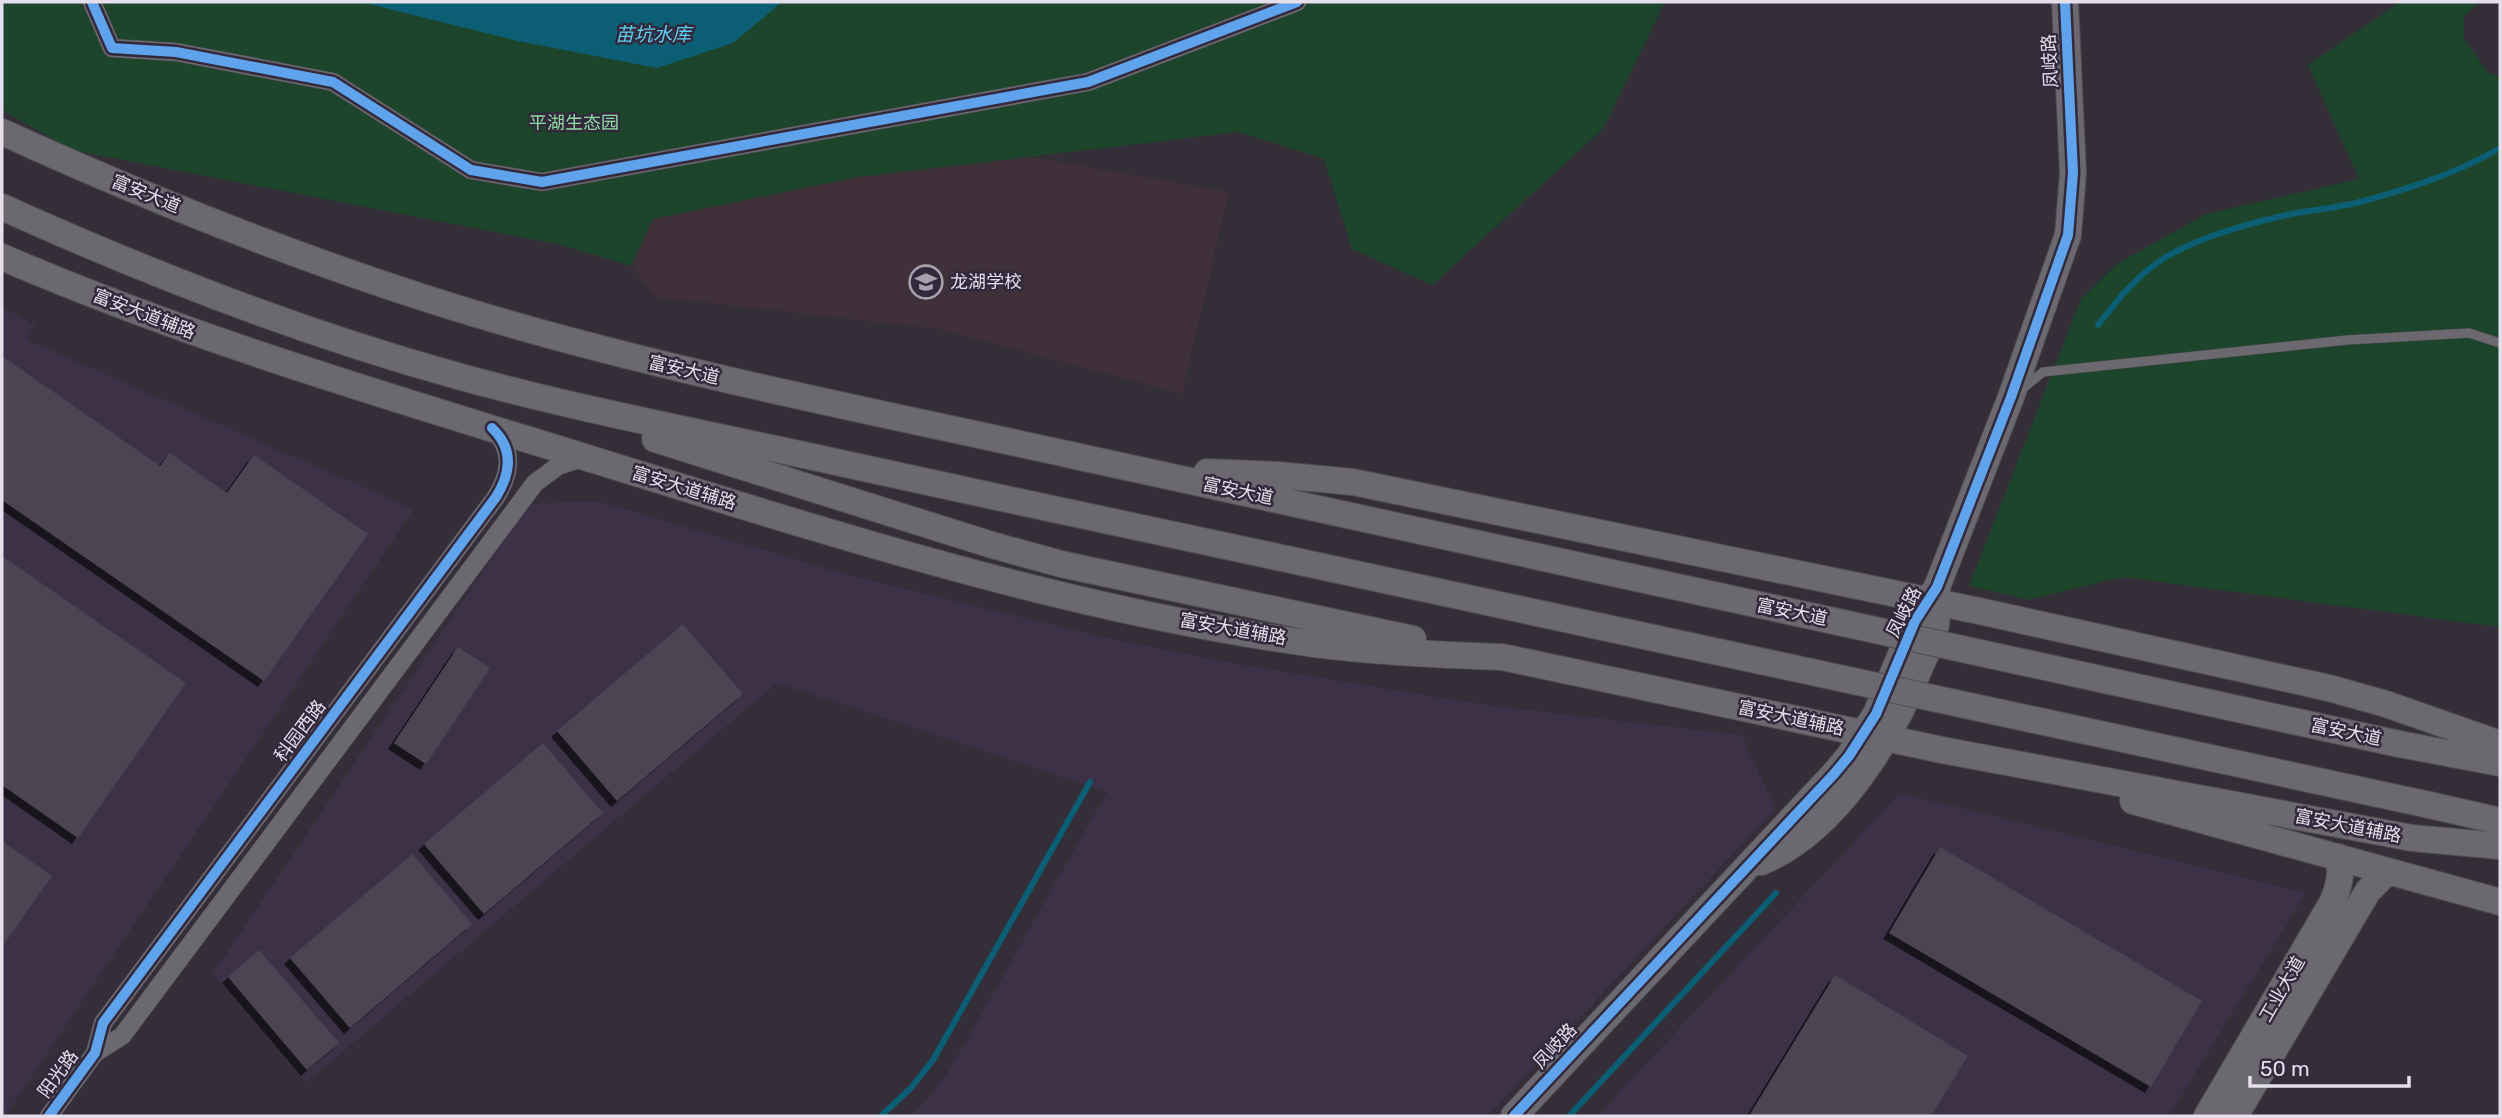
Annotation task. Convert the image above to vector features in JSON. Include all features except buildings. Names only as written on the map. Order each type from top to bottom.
[{"type":"main road","name":"凤岐路","points":[[1514,1116],[1835,774],[1876,736],[1887,693],[1915,621],[1934,597],[2011,397],[2068,235],[2073,173],[2065,2]]},
{"type":"main road","name":"富安大道","points":[[2,132],[149,196],[352,273],[513,325],[678,368],[2399,744],[2500,763]]},
{"type":"main road","points":[[2,207],[94,248],[192,286],[380,353],[992,545],[1061,564],[1502,657]]},
{"type":"main road","name":"富安大道辅路","points":[[2,257],[92,295],[218,342],[492,429],[838,535],[1099,603],[1316,644],[1502,657],[1942,750],[2412,838],[2500,846]]},
{"type":"main road","points":[[453,375],[628,417],[2500,821]]},
{"type":"main road","points":[[1136,469],[1278,475],[1353,482],[1934,597],[2329,688],[2386,704],[2500,744]]},
{"type":"main road","points":[[1942,750],[2500,902]]},
{"type":"main road","name":"工业大道","points":[[2207,1116],[2332,903],[2340,882],[2339,857]]},
{"type":"main road","name":"工业大道","points":[[2235,1116],[2368,891],[2388,871]]},
{"type":"street","points":[[92,2],[112,48],[177,52],[333,82],[471,170],[542,182],[1088,82],[1297,2]]},
{"type":"street","name":"科园西路","points":[[95,1053],[103,1023],[496,497],[508,474],[509,461],[502,438],[492,429]]},
{"type":"street","points":[[95,1053],[122,1036],[535,482],[558,466],[585,457]]},
{"type":"street","name":"阳光路","points":[[49,1116],[95,1053]]},
{"type":"lane","points":[[2011,397],[2043,372],[2098,365],[2347,340],[2469,333],[2500,343]]},
{"type":"shaded area","name":"龙湖学校","points":[[1032,157],[1229,192],[1182,394],[939,329],[656,297],[631,266],[652,219],[859,177]]},
{"type":"shaded area","points":[[2,307],[35,325],[27,340],[414,509],[5,1116],[2,1116]]},
{"type":"shaded area","points":[[597,501],[849,575],[1103,637],[1232,663],[1486,705],[1742,735],[1775,809],[1488,1116],[909,1116],[926,1101],[949,1071],[1107,792],[777,683],[306,1083],[213,974],[528,504]]},
{"type":"shaded area","points":[[1900,793],[2306,893],[2169,1116],[1597,1116]]},
{"type":"green space","name":"平湖生态园","points":[[2,2],[1665,2],[1603,129],[1432,285],[1352,249],[1324,159],[1239,132],[859,177],[653,219],[631,266],[562,245],[72,150],[2,110]]},
{"type":"green space","points":[[2400,2],[2480,2],[2464,16],[2464,39],[2488,73],[2500,77],[2500,627],[2122,577],[2029,600],[1969,586],[2081,299],[2117,264],[2206,214],[2359,179],[2308,65]]},
{"type":"water","name":"苗坑水库","points":[[361,2],[782,2],[733,43],[657,68],[518,41]]},
{"type":"waterway","points":[[2098,325],[2146,271],[2193,243],[2267,220],[2393,193],[2448,173],[2500,148]]},
{"type":"waterway","points":[[881,1116],[911,1088],[933,1060],[1090,782]]},
{"type":"waterway","points":[[1569,1116],[1776,893]]},
{"type":"cycle path","points":[[92,2],[112,48],[176,52],[333,82],[471,170],[542,182],[1088,82],[1297,2]]},
{"type":"cycle path","points":[[1514,1116],[1834,774],[1876,714],[1915,621],[1937,587],[2011,397],[2068,235],[2073,173],[2065,2]]},
{"type":"cycle path","points":[[49,1116],[95,1053],[103,1023],[496,497],[505,479],[508,461],[504,444],[492,428]]},
{"type":"place","name":"龙湖学校","points":[[926,282]]}]
